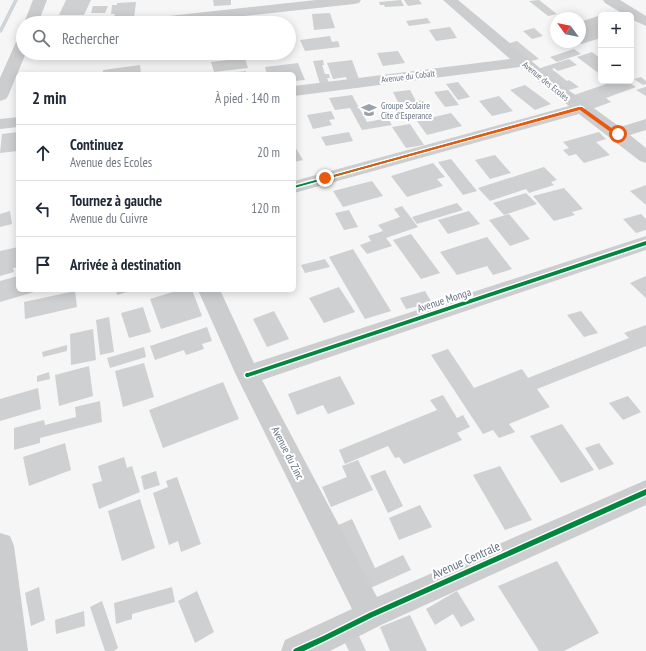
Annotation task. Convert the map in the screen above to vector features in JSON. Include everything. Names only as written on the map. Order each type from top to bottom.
[{"type":"street","points":[[34,16],[40,0]]},
{"type":"street","points":[[206,16],[354,0]]},
{"type":"street","name":"Avenue des Ecoles","points":[[450,0],[522,62],[581,108],[618,134],[646,158]]},
{"type":"street","points":[[610,0],[646,22]]},
{"type":"street","points":[[0,96],[16,58]]},
{"type":"street","name":"Avenue du Cobalt","points":[[296,91],[522,62]]},
{"type":"street","points":[[296,186],[581,108]]},
{"type":"street","points":[[0,124],[16,122]]},
{"type":"street","points":[[618,134],[646,124]]},
{"type":"street","name":"Avenue Monga","points":[[248,375],[646,244]]},
{"type":"street","name":"Avenue du Zinc","points":[[210,292],[248,375],[371,615]]},
{"type":"street","name":"Avenue Centrale","points":[[296,651],[328,645],[371,615],[646,492]]},
{"type":"street","points":[[0,546],[13,651]]},
{"type":"building","points":[[66,0],[91,0],[84,15],[59,15]]},
{"type":"building","points":[[213,0],[231,0],[231,5],[214,6]]},
{"type":"building","points":[[401,0],[404,6],[385,7],[384,5],[380,5],[379,2]]},
{"type":"building","points":[[404,0],[419,0],[422,4],[408,6]]},
{"type":"building","points":[[539,0],[554,12],[550,12],[550,16],[548,16],[529,1]]},
{"type":"building","points":[[136,2],[134,16],[114,16],[115,14],[111,14],[112,5],[117,5],[117,3]]},
{"type":"building","points":[[93,6],[108,6],[105,13],[91,13]]},
{"type":"building","points":[[330,13],[335,28],[314,30],[312,14]]},
{"type":"building","points":[[598,16],[598,39],[586,42],[586,20]]},
{"type":"building","points":[[427,18],[431,23],[409,26],[406,21]]},
{"type":"building","points":[[450,27],[457,38],[436,41],[429,30]]},
{"type":"building","points":[[534,28],[543,36],[532,39],[523,31]]},
{"type":"building","points":[[330,36],[332,42],[338,41],[340,47],[305,51],[300,40]]},
{"type":"building","points":[[517,41],[539,59],[528,62],[506,44]]},
{"type":"building","points":[[574,49],[581,54],[557,62],[550,57]]},
{"type":"building","points":[[398,51],[405,63],[383,66],[377,53]]},
{"type":"building","points":[[592,52],[598,57],[598,73],[577,57]]},
{"type":"building","points":[[569,59],[577,65],[558,71],[554,68],[552,69],[567,81],[569,80],[579,87],[566,91],[537,69]]},
{"type":"building","points":[[246,60],[248,68],[214,72],[211,62]]},
{"type":"building","points":[[323,60],[324,65],[322,65],[325,74],[329,74],[330,78],[327,78],[329,83],[320,84],[313,61]]},
{"type":"building","points":[[352,60],[359,79],[347,80],[346,77],[333,79],[327,63]]},
{"type":"building","points":[[298,63],[305,80],[296,81],[296,72],[266,72],[265,67]]},
{"type":"building","points":[[140,65],[141,72],[103,72],[103,70]]},
{"type":"building","points":[[641,77],[646,81],[646,84],[643,85],[634,79]]},
{"type":"building","points":[[458,82],[470,97],[458,100],[446,84]]},
{"type":"building","points":[[606,84],[632,84],[636,87],[606,98],[611,102],[592,109],[574,95]]},
{"type":"building","points":[[525,85],[551,104],[535,110],[510,90]]},
{"type":"building","points":[[646,87],[646,96],[636,90]]},
{"type":"building","points":[[410,90],[416,101],[424,100],[428,108],[402,110],[393,92]]},
{"type":"building","points":[[448,90],[459,105],[445,107],[434,92]]},
{"type":"building","points":[[352,95],[367,122],[388,118],[392,125],[362,130],[350,108],[335,110],[329,98]]},
{"type":"building","points":[[499,96],[513,111],[492,116],[479,101]]},
{"type":"building","points":[[331,111],[335,119],[329,120],[332,125],[313,129],[307,115]]},
{"type":"building","points":[[451,113],[462,126],[427,135],[417,121]]},
{"type":"building","points":[[410,124],[424,145],[406,148],[392,127]]},
{"type":"building","points":[[16,132],[16,151],[0,153],[2,134]]},
{"type":"building","points":[[349,132],[353,141],[326,146],[321,137]]},
{"type":"building","points":[[599,132],[606,139],[596,142],[610,155],[584,163],[576,154],[569,156],[563,150],[569,148],[563,142]]},
{"type":"building","points":[[296,148],[303,160],[296,162]]},
{"type":"building","points":[[495,155],[511,173],[490,179],[475,160]]},
{"type":"building","points":[[451,159],[477,191],[463,195],[438,162]]},
{"type":"building","points":[[433,163],[445,177],[437,179],[443,186],[407,197],[391,176]]},
{"type":"building","points":[[544,167],[557,180],[551,182],[554,185],[529,193],[526,189],[490,201],[478,188]]},
{"type":"building","points":[[372,181],[383,196],[343,207],[333,191]]},
{"type":"building","points":[[646,185],[646,205],[630,191]]},
{"type":"building","points":[[564,188],[583,209],[572,212],[575,215],[554,221],[533,196]]},
{"type":"building","points":[[526,193],[537,204],[504,215],[493,203]]},
{"type":"building","points":[[457,203],[463,210],[417,224],[412,217]]},
{"type":"building","points":[[402,206],[418,227],[386,238],[392,246],[367,254],[360,245],[371,241],[368,236],[383,231],[378,225],[400,217],[394,209]]},
{"type":"building","points":[[349,210],[358,227],[344,230],[335,213]]},
{"type":"building","points":[[10,211],[12,224],[0,227],[0,214]]},
{"type":"building","points":[[469,211],[480,224],[448,234],[438,220]]},
{"type":"building","points":[[509,214],[530,239],[510,246],[489,220]]},
{"type":"building","points":[[641,214],[646,219],[646,230],[636,233],[623,219]]},
{"type":"building","points":[[411,234],[440,273],[421,279],[393,240]]},
{"type":"building","points":[[487,237],[512,269],[493,275],[487,266],[457,275],[440,252]]},
{"type":"building","points":[[16,247],[16,267],[13,268],[14,272],[0,276],[0,251]]},
{"type":"building","points":[[353,249],[391,311],[365,319],[329,257]]},
{"type":"building","points":[[325,259],[330,267],[305,273],[301,265]]},
{"type":"building","points":[[646,276],[646,298],[630,283]]},
{"type":"building","points":[[16,277],[16,292],[34,292],[0,302],[0,281]]},
{"type":"building","points":[[339,287],[355,312],[324,323],[309,298]]},
{"type":"building","points":[[425,291],[432,303],[406,309],[400,298]]},
{"type":"building","points":[[75,292],[77,307],[25,319],[24,302]]},
{"type":"building","points":[[116,292],[127,292],[117,295]]},
{"type":"building","points":[[173,292],[193,292],[202,316],[161,329],[150,299]]},
{"type":"building","points":[[143,307],[151,332],[129,338],[121,313]]},
{"type":"building","points":[[274,311],[289,339],[267,347],[253,319]]},
{"type":"building","points":[[581,311],[598,333],[584,337],[567,315]]},
{"type":"building","points":[[109,317],[114,352],[100,355],[96,320]]},
{"type":"building","points":[[646,325],[646,346],[537,389],[550,407],[509,424],[515,432],[499,438],[493,430],[483,434],[431,355],[448,349],[474,388],[522,369],[528,378],[629,338],[624,333]]},
{"type":"building","points":[[207,327],[212,341],[202,344],[204,349],[186,355],[184,350],[155,360],[150,346]]},
{"type":"building","points":[[93,329],[96,360],[71,365],[70,334]]},
{"type":"building","points":[[67,345],[67,351],[43,357],[42,352]]},
{"type":"building","points":[[144,347],[146,357],[110,368],[107,358]]},
{"type":"building","points":[[144,363],[154,397],[123,407],[115,371]]},
{"type":"building","points":[[89,366],[93,396],[59,406],[55,375]]},
{"type":"building","points":[[49,372],[50,379],[37,382],[37,376]]},
{"type":"building","points":[[340,376],[355,404],[328,414],[323,405],[297,415],[288,394]]},
{"type":"building","points":[[223,382],[239,419],[163,448],[149,410]]},
{"type":"building","points":[[38,388],[41,409],[0,421],[0,399]]},
{"type":"building","points":[[443,395],[457,418],[463,415],[470,427],[457,433],[462,440],[404,464],[399,457],[395,458],[388,446],[345,464],[339,450],[437,410],[430,400]]},
{"type":"building","points":[[628,396],[641,412],[623,420],[609,403]]},
{"type":"building","points":[[100,401],[102,422],[40,438],[40,443],[14,450],[14,428],[44,420],[45,425],[76,417],[75,407]]},
{"type":"building","points":[[562,424],[594,470],[561,483],[530,436]]},
{"type":"building","points":[[65,443],[71,470],[29,486],[23,457]]},
{"type":"building","points":[[599,443],[614,464],[599,470],[585,448]]},
{"type":"building","points":[[124,457],[127,468],[132,466],[140,492],[99,509],[92,484],[102,481],[98,466]]},
{"type":"building","points":[[358,460],[373,490],[331,507],[322,487],[347,477],[342,466]]},
{"type":"building","points":[[500,466],[532,520],[505,530],[473,475]]},
{"type":"building","points":[[385,470],[403,506],[388,513],[370,476]]},
{"type":"building","points":[[156,471],[160,485],[144,490],[141,476]]},
{"type":"building","points":[[177,477],[201,544],[181,552],[178,541],[169,545],[153,493],[168,487],[166,481]]},
{"type":"building","points":[[140,499],[155,548],[122,561],[108,511]]},
{"type":"building","points":[[420,505],[432,527],[399,540],[389,518]]},
{"type":"building","points":[[352,519],[375,568],[403,555],[411,570],[366,590],[336,526]]},
{"type":"building","points":[[557,561],[599,633],[564,651],[539,651],[498,586]]},
{"type":"building","points":[[39,587],[45,620],[31,626],[25,593]]},
{"type":"building","points":[[172,587],[175,602],[132,614],[132,619],[116,624],[114,603]]},
{"type":"building","points":[[197,591],[214,632],[195,643],[178,601]]},
{"type":"building","points":[[457,591],[475,620],[461,627],[453,614],[435,625],[426,609]]},
{"type":"building","points":[[102,601],[118,648],[114,651],[105,651],[90,607]]},
{"type":"building","points":[[84,611],[85,626],[56,634],[55,620]]},
{"type":"building","points":[[410,615],[427,651],[390,651],[380,627]]},
{"type":"building","points":[[359,636],[366,651],[349,651],[345,643]]},
{"type":"waterway","points":[[0,32],[16,0]]},
{"type":"cycle path","points":[[296,186],[581,108]]},
{"type":"cycle path","points":[[248,375],[646,243]]},
{"type":"cycle path","points":[[296,651],[371,615],[646,492]]},
{"type":"place","name":"Groupe Scolaire Cite d'Esperance","points":[[369,110]]},
{"type":"route","points":[[325,178],[581,108],[618,134]]}]
